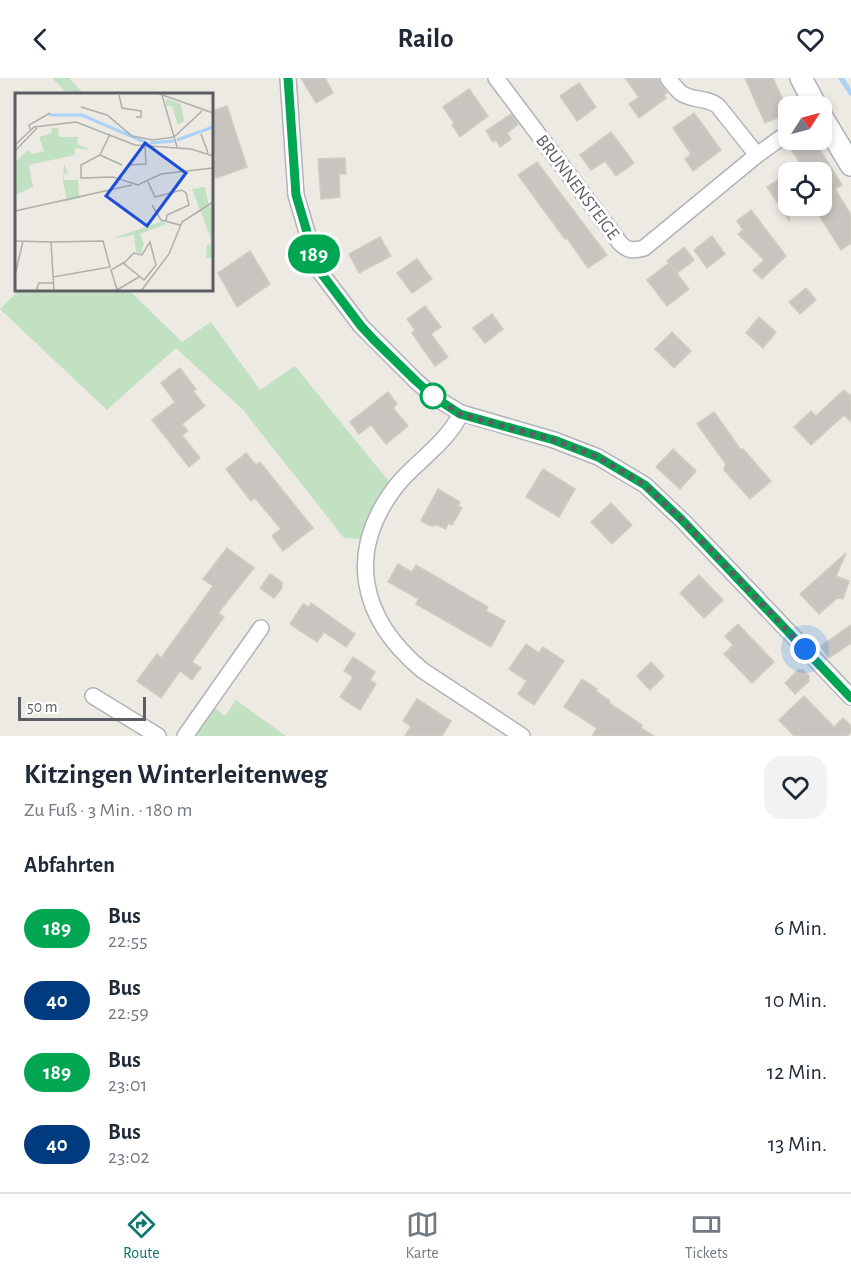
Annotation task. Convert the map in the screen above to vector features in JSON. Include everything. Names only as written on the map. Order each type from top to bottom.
[{"type":"main road","points":[[801,78],[811,96]]},
{"type":"main road","points":[[832,134],[851,165]]},
{"type":"street","points":[[288,78],[296,195],[318,269],[361,326],[416,381],[434,397],[460,414],[554,440],[598,457],[645,485],[682,520],[851,698]]},
{"type":"street","name":"BRUNNENSTEIGE","points":[[496,78],[626,249],[634,251],[644,248],[778,140]]},
{"type":"street","points":[[668,78],[681,93],[689,97],[711,101],[718,106],[757,155]]},
{"type":"street","points":[[460,414],[446,438],[413,467],[396,486],[383,507],[367,552],[365,574],[369,599],[380,624],[408,658],[422,670],[522,736]]},
{"type":"street","points":[[185,736],[261,628]]},
{"type":"street","points":[[93,696],[158,736]]},
{"type":"green space","points":[[52,78],[69,78],[83,93],[67,93]]},
{"type":"green space","points":[[18,291],[130,291],[182,342],[211,322],[260,390],[295,366],[391,484],[362,539],[344,538],[243,410],[176,348],[107,410],[0,309]]},
{"type":"green space","points":[[236,700],[286,736],[196,736],[213,707],[225,716]]},
{"type":"building","points":[[301,78],[325,78],[333,93],[316,103]]},
{"type":"building","points":[[625,78],[658,78],[667,93],[664,95],[666,98],[639,118],[629,104],[639,97]]},
{"type":"building","points":[[745,78],[773,78],[781,96],[778,96],[778,118],[765,123]]},
{"type":"building","points":[[579,83],[596,107],[577,121],[560,96]]},
{"type":"building","points":[[469,89],[488,116],[460,137],[443,107]]},
{"type":"building","points":[[227,106],[247,167],[216,178],[213,169],[213,161],[216,160],[213,149],[213,111]]},
{"type":"building","points":[[694,113],[721,150],[693,171],[685,159],[691,154],[673,128]]},
{"type":"building","points":[[511,114],[518,124],[507,133],[511,139],[500,147],[496,140],[493,142],[486,131]]},
{"type":"building","points":[[611,132],[634,163],[616,176],[605,161],[591,170],[580,155]]},
{"type":"building","points":[[791,150],[820,150],[828,162],[799,162]]},
{"type":"building","points":[[345,158],[346,174],[339,174],[340,197],[321,199],[318,159]]},
{"type":"building","points":[[537,162],[607,255],[588,268],[518,175]]},
{"type":"building","points":[[832,169],[842,185],[835,189],[851,215],[851,243],[841,250],[819,216],[832,216]]},
{"type":"building","points":[[778,180],[778,204],[767,187]]},
{"type":"building","points":[[751,210],[786,256],[762,279],[753,270],[764,260],[738,234],[743,230],[737,221]]},
{"type":"building","points":[[712,236],[725,254],[707,268],[694,250]]},
{"type":"building","points":[[380,237],[391,256],[359,273],[349,254]]},
{"type":"building","points":[[684,247],[694,260],[677,273],[667,261]]},
{"type":"building","points":[[250,251],[270,284],[237,307],[218,273]]},
{"type":"building","points":[[417,259],[432,279],[412,293],[397,273]]},
{"type":"building","points":[[669,263],[689,289],[667,306],[647,280]]},
{"type":"building","points":[[806,288],[816,300],[800,314],[789,302]]},
{"type":"building","points":[[425,306],[441,327],[431,334],[448,357],[435,366],[412,333],[415,330],[407,319]]},
{"type":"building","points":[[492,314],[503,329],[485,343],[473,328]]},
{"type":"building","points":[[759,317],[776,332],[763,348],[746,333]]},
{"type":"building","points":[[672,332],[691,351],[674,368],[655,349]]},
{"type":"building","points":[[180,368],[196,389],[193,391],[205,406],[182,424],[188,431],[182,435],[200,458],[189,467],[152,420],[175,402],[161,383]]},
{"type":"building","points":[[844,390],[851,396],[851,422],[844,415],[811,445],[794,427],[811,411],[816,416]]},
{"type":"building","points":[[388,392],[397,404],[393,408],[408,426],[386,444],[371,425],[359,434],[350,422]]},
{"type":"building","points":[[714,412],[741,450],[743,449],[771,481],[750,499],[724,470],[726,461],[725,463],[697,424]]},
{"type":"building","points":[[673,449],[696,471],[680,489],[656,467]]},
{"type":"building","points":[[246,453],[256,465],[260,462],[313,528],[283,551],[272,536],[281,529],[255,498],[251,501],[226,469]]},
{"type":"building","points":[[543,469],[575,489],[559,517],[526,497]]},
{"type":"building","points":[[438,489],[460,502],[458,506],[462,508],[452,525],[448,523],[446,529],[421,521]]},
{"type":"building","points":[[611,503],[632,525],[612,544],[591,522]]},
{"type":"building","points":[[227,548],[254,568],[218,613],[224,617],[192,662],[201,668],[192,680],[180,671],[161,698],[137,681],[157,654],[161,658],[213,586],[203,579]]},
{"type":"building","points":[[846,553],[836,576],[849,581],[843,599],[837,598],[819,614],[800,594]]},
{"type":"building","points":[[398,564],[412,572],[416,565],[488,607],[486,611],[505,621],[491,647],[416,604],[419,599],[388,582]]},
{"type":"building","points":[[270,574],[282,582],[282,588],[274,598],[260,588]]},
{"type":"building","points":[[699,575],[723,600],[704,618],[680,593]]},
{"type":"building","points":[[311,603],[355,634],[346,647],[324,632],[317,642],[290,624],[303,604],[309,607]]},
{"type":"building","points":[[738,624],[774,662],[752,683],[724,654],[733,645],[725,636]]},
{"type":"building","points":[[851,625],[851,643],[829,658],[821,646]]},
{"type":"building","points":[[526,644],[539,653],[543,647],[564,661],[534,705],[518,694],[527,681],[509,669]]},
{"type":"building","points":[[353,657],[375,672],[370,680],[376,684],[360,710],[340,697],[353,677],[344,671]]},
{"type":"building","points":[[651,662],[664,676],[650,690],[637,676]]},
{"type":"building","points":[[798,670],[803,670],[809,676],[809,681],[795,694],[785,683]]},
{"type":"building","points":[[582,679],[597,689],[596,691],[610,701],[609,703],[654,736],[592,736],[597,728],[564,707]]},
{"type":"building","points":[[804,696],[834,727],[843,718],[851,726],[851,732],[847,736],[794,736],[779,720]]},
{"type":"building","points":[[417,699],[451,721],[442,736],[405,736],[411,726],[403,721]]},
{"type":"waterway","points":[[841,78],[851,93]]},
{"type":"bus line","name":"189","points":[[288,78],[296,195],[318,269],[361,326],[434,397],[460,414],[508,425],[554,440],[598,457],[645,485],[682,520],[851,698]]},
{"type":"route","points":[[433,396],[460,414],[508,425],[598,457],[645,485],[682,520],[805,649]]}]
